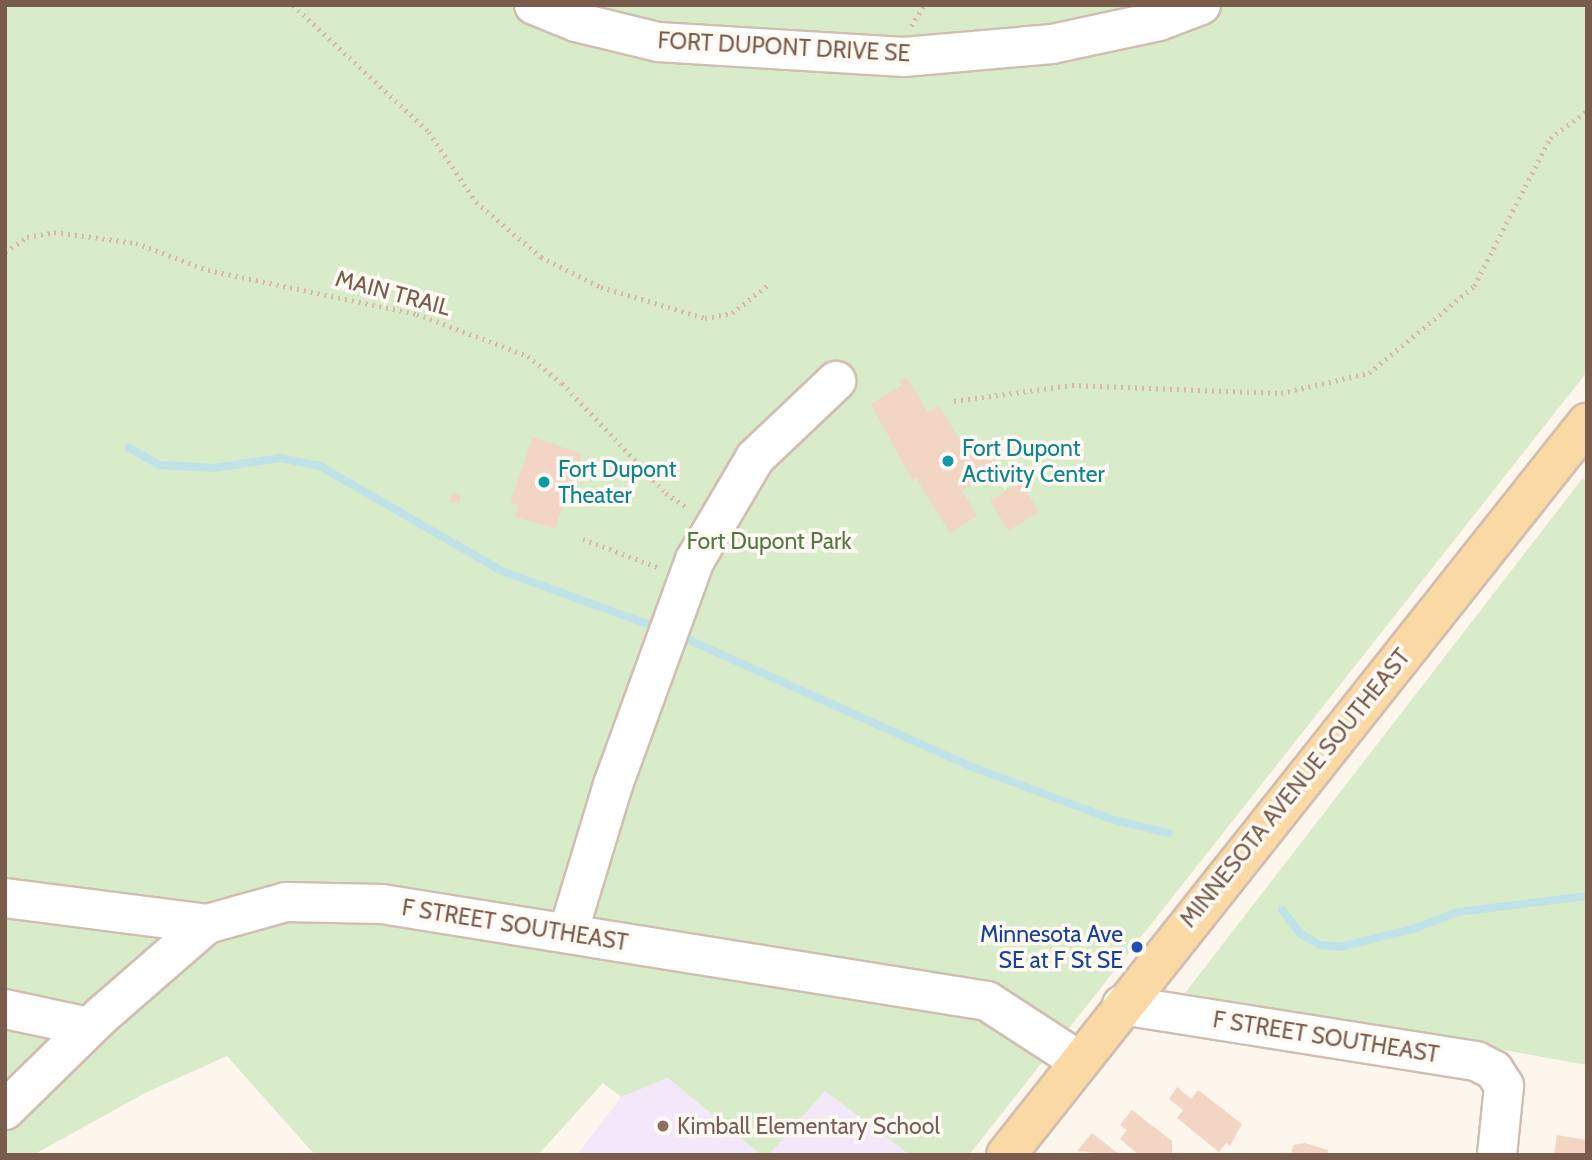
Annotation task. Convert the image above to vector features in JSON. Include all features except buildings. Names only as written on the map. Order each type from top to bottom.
[{"type":"main road","name":"MINNESOTA AVENUE SOUTHEAST","points":[[1006,1155],[1078,1060],[1587,423]]},
{"type":"street","name":"FORT DUPONT DRIVE SE","points":[[534,5],[576,22],[658,41],[904,57],[1052,44],[1159,21],[1201,5]]},
{"type":"street","points":[[568,933],[687,578],[715,522],[755,458],[836,380]]},
{"type":"street","points":[[5,898],[207,924]]},
{"type":"street","name":"F STREET SOUTHEAST","points":[[5,1110],[89,1027],[207,924],[286,902],[368,903],[987,1001],[1078,1060]]},
{"type":"street","name":"F STREET SOUTHEAST","points":[[1122,1005],[1476,1061],[1494,1070],[1504,1086],[1505,1101],[1497,1155]]},
{"type":"street","points":[[5,1009],[89,1027]]},
{"type":"path","points":[[293,5],[429,132],[476,202],[541,257],[601,287],[705,318],[732,313],[769,284]]},
{"type":"path","points":[[954,401],[1072,385],[1281,393],[1369,373],[1474,286],[1550,138],[1587,111]]},
{"type":"path","name":"MAIN TRAIL","points":[[5,252],[27,237],[54,232],[136,243],[208,270],[416,314],[528,356],[562,383],[666,493],[715,522]]},
{"type":"path","points":[[583,539],[687,578]]},
{"type":"shaded area","name":"Kimball Elementary School","points":[[668,1078],[761,1155],[577,1155],[621,1097]]},
{"type":"shaded area","name":"Kimball Elementary School","points":[[825,1091],[910,1155],[769,1155]]},
{"type":"green space","name":"Fort Dupont Park","points":[[5,5],[1587,5],[1587,372],[969,1155],[910,1155],[825,1091],[769,1155],[761,1155],[668,1078],[621,1097],[603,1083],[538,1155],[315,1155],[227,1056],[147,1092],[33,1155],[5,1155]]},
{"type":"green space","points":[[1582,479],[1587,480],[1587,1065],[1185,993]]},
{"type":"waterway","points":[[129,448],[160,465],[214,468],[280,458],[320,466],[502,571],[659,628]]},
{"type":"waterway","points":[[678,635],[967,765],[1114,820],[1168,833]]},
{"type":"waterway","points":[[1282,910],[1301,934],[1320,945],[1340,947],[1413,929],[1458,912],[1587,896]]},
{"type":"place","name":"Fort Dupont Activity Center","points":[[948,461]]},
{"type":"place","name":"Fort Dupont Theater","points":[[544,482]]},
{"type":"place","name":"Minnesota Ave SE at F St SE","points":[[1137,947]]},
{"type":"place","name":"Kimball Elementary School","points":[[663,1126]]}]
